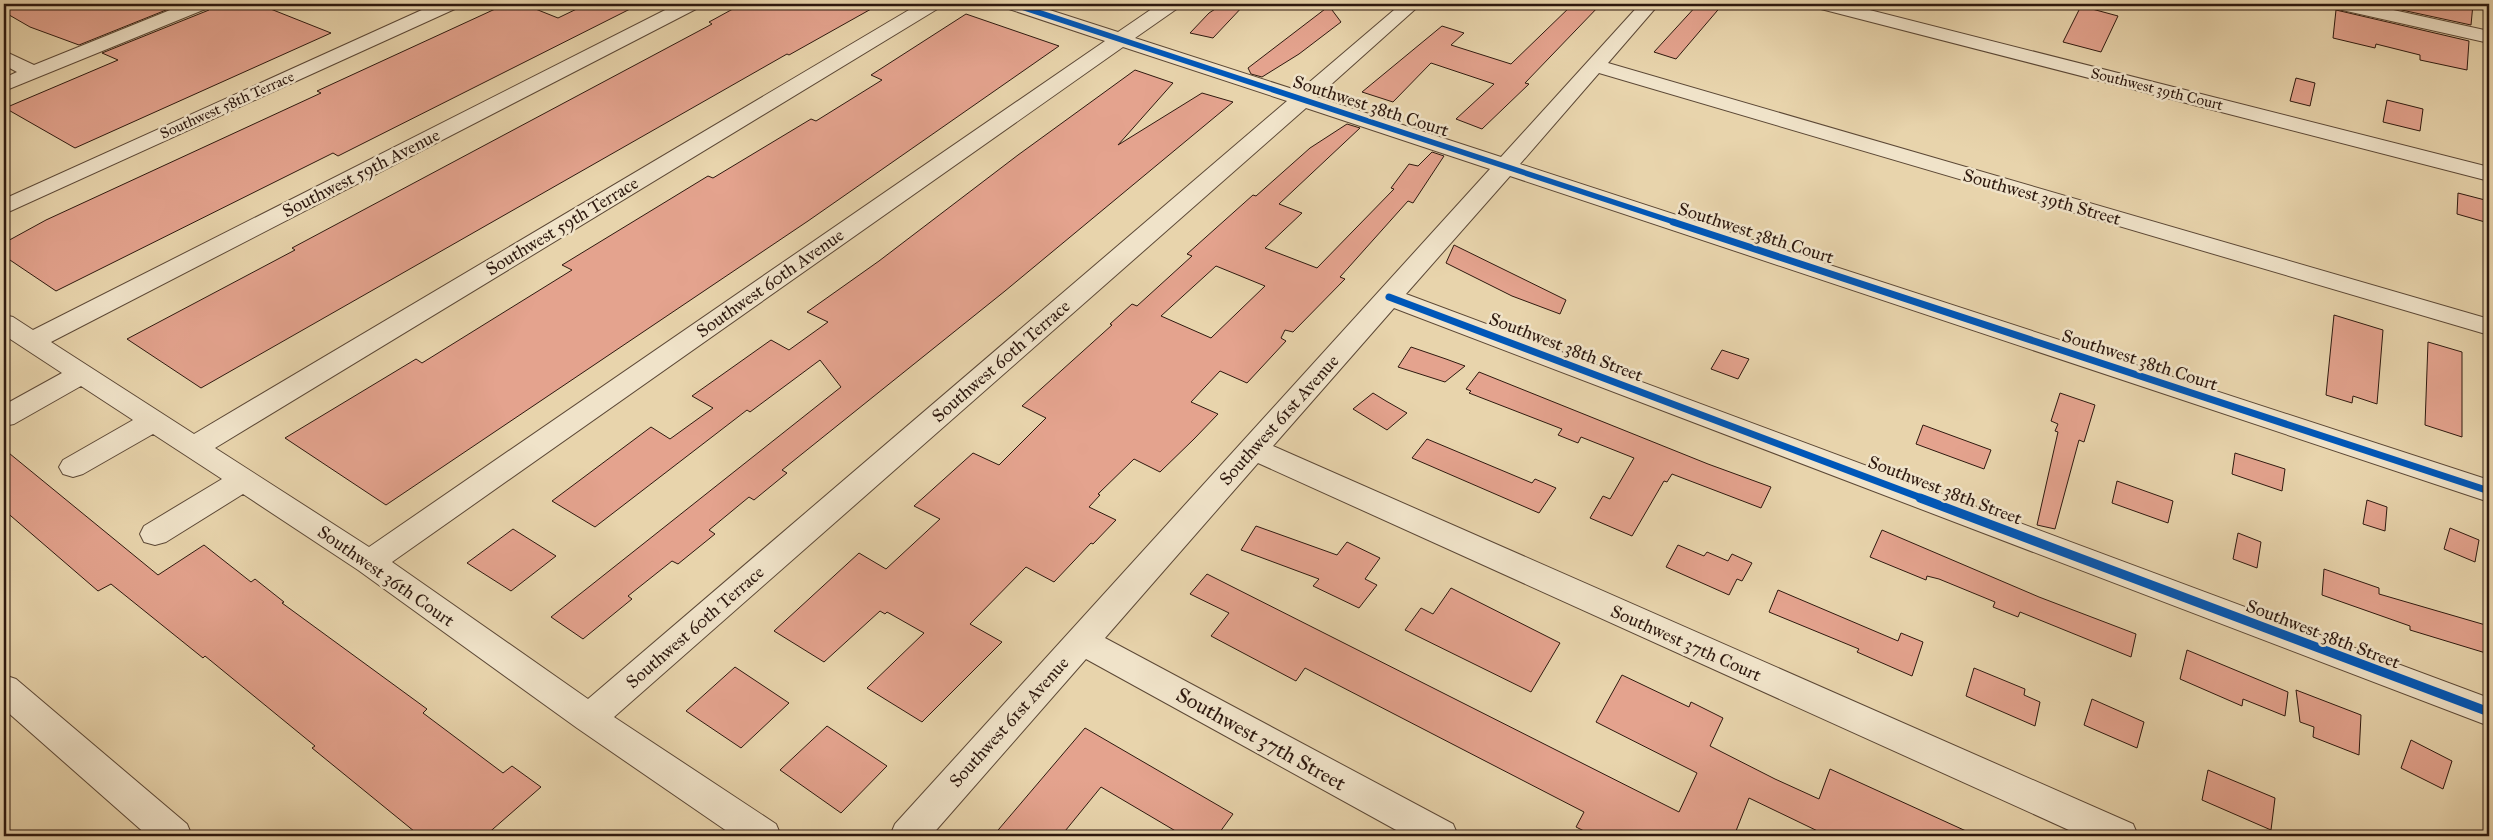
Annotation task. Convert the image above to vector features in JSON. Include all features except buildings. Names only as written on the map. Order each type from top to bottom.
[{"type":"street","points":[[4,85],[201,4]]},
{"type":"street","name":"Southwest 58th Terrace","points":[[4,207],[450,4]]},
{"type":"street","name":"Southwest 59th Avenue","points":[[12,329],[691,4]]},
{"type":"street","name":"Southwest 59th Terrace","points":[[193,448],[932,4]]},
{"type":"street","name":"Southwest 38th Court","points":[[1013,4],[1303,98],[2489,491]]},
{"type":"street","name":"Southwest 60th Avenue","points":[[369,562],[1171,4]]},
{"type":"street","name":"Southwest 60th Terrace","points":[[589,718],[1412,4]]},
{"type":"street","name":"Southwest 61st Avenue","points":[[908,836],[1507,167],[1650,4]]},
{"type":"street","name":"Southwest 39th Court","points":[[1824,4],[2489,174]]},
{"type":"street","points":[[2342,4],[2489,37]]},
{"type":"street","points":[[4,57],[33,73]]},
{"type":"street","name":"Southwest 39th Street","points":[[1596,66],[2489,327]]},
{"type":"street","name":"Southwest 38th Street","points":[[1389,297],[2489,712]]},
{"type":"street","name":"Southwest 36th Court","points":[[12,329],[369,562],[589,718],[763,836]]},
{"type":"street","points":[[4,417],[81,374]]},
{"type":"street","points":[[73,468],[153,421]]},
{"type":"street","name":"Southwest 37th Court","points":[[1253,449],[2120,836]]},
{"type":"street","points":[[155,534],[243,480]]},
{"type":"street","name":"Southwest 37th Street","points":[[1082,641],[1440,836]]},
{"type":"street","points":[[4,689],[174,836]]},
{"type":"cycle path","points":[[1013,4],[2489,491]]},
{"type":"cycle path","points":[[1389,297],[2489,712]]}]
